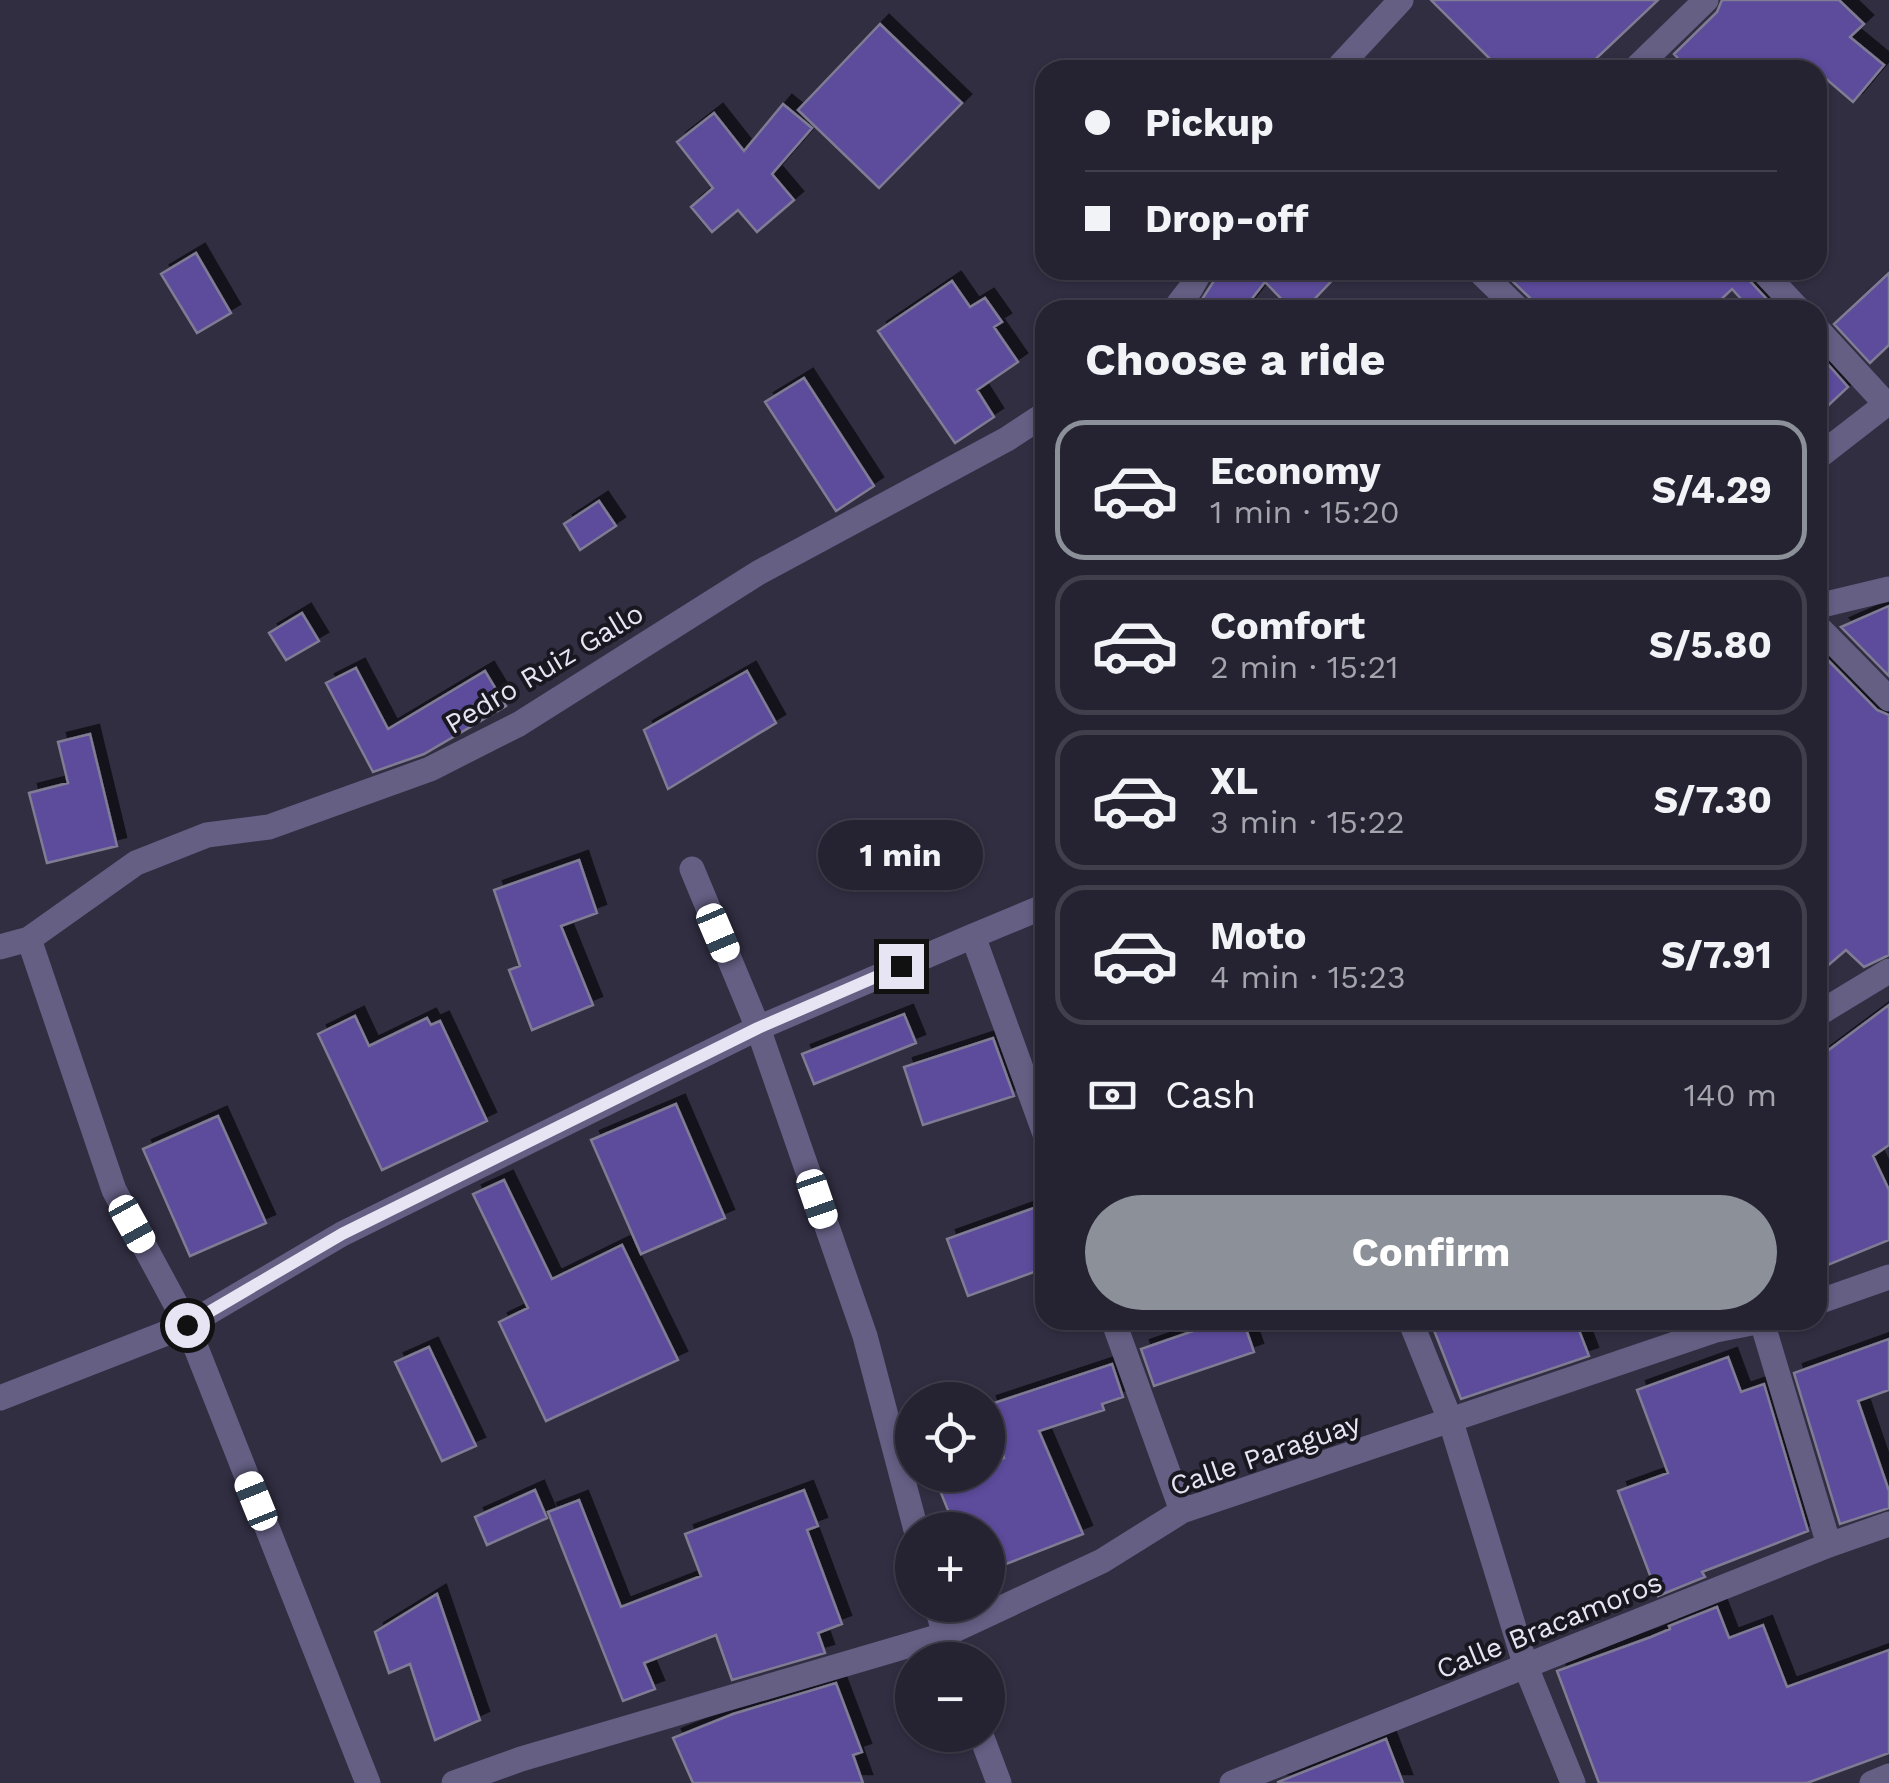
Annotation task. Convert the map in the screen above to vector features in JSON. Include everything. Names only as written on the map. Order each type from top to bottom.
[{"type":"street","points":[[1345,60],[1401,0]]},
{"type":"street","points":[[1644,60],[1706,0]]},
{"type":"street","points":[[1488,280],[1509,300]]},
{"type":"street","points":[[1771,280],[1790,300]]},
{"type":"street","points":[[1827,339],[1888,403],[1827,451]]},
{"type":"street","name":"Pedro Ruiz Gallo","points":[[0,946],[30,938],[136,863],[207,834],[269,827],[430,769],[519,724],[758,573],[1035,420]]},
{"type":"street","points":[[1827,604],[1889,589]]},
{"type":"street","points":[[1827,635],[1889,699]]},
{"type":"street","points":[[692,870],[758,1028],[865,1336],[911,1512]]},
{"type":"street","points":[[0,1398],[187,1325],[342,1234],[758,1028],[1035,910]]},
{"type":"street","points":[[973,936],[1035,1106]]},
{"type":"street","points":[[30,938],[114,1190],[187,1325],[368,1783]]},
{"type":"street","points":[[1827,1009],[1889,971]]},
{"type":"street","points":[[1827,1299],[1889,1277]]},
{"type":"street","points":[[1116,1330],[1182,1511]]},
{"type":"street","points":[[1414,1330],[1451,1422],[1526,1668],[1573,1783]]},
{"type":"street","name":"Calle Paraguay","points":[[454,1783],[521,1759],[944,1635],[1102,1562],[1182,1511],[1451,1422],[1700,1330]]},
{"type":"street","points":[[1767,1330],[1828,1545]]},
{"type":"street","name":"Calle Bracamoros","points":[[1232,1783],[1889,1524]]},
{"type":"street","points":[[941,1622],[947,1642]]},
{"type":"street","points":[[987,1752],[999,1783]]},
{"type":"street","points":[[1872,1783],[1889,1776]]},
{"type":"building","points":[[1431,0],[1658,0],[1595,60],[1491,60]]},
{"type":"building","points":[[1722,0],[1839,0],[1864,24],[1850,37],[1884,65],[1853,102],[1827,80],[1827,60],[1680,60],[1674,54],[1717,12]]},
{"type":"building","points":[[880,24],[962,103],[879,188],[798,110]]},
{"type":"building","points":[[783,104],[812,128],[772,174],[794,200],[757,232],[738,210],[712,232],[691,207],[713,188],[677,142],[714,113],[744,151]]},
{"type":"building","points":[[196,253],[231,313],[197,333],[161,274]]},
{"type":"building","points":[[1889,273],[1889,345],[1870,363],[1834,324]]},
{"type":"building","points":[[1214,280],[1332,280],[1314,300],[1282,300],[1265,282],[1251,300],[1202,300]]},
{"type":"building","points":[[1511,280],[1750,280],[1768,300],[1742,300],[1732,289],[1720,300],[1530,298]]},
{"type":"building","points":[[952,281],[970,307],[985,298],[1002,322],[994,327],[1018,362],[977,390],[994,417],[955,443],[878,331]]},
{"type":"building","points":[[1827,363],[1848,387],[1827,407]]},
{"type":"building","points":[[804,378],[874,486],[836,511],[765,402]]},
{"type":"building","points":[[599,501],[616,526],[580,550],[564,524]]},
{"type":"building","points":[[1889,606],[1889,676],[1841,627]]},
{"type":"building","points":[[302,613],[319,641],[286,660],[269,633]]},
{"type":"building","points":[[1827,659],[1877,710],[1889,715],[1889,955],[1864,967],[1846,950],[1827,966]]},
{"type":"building","points":[[356,668],[388,729],[485,671],[506,706],[424,754],[373,772],[326,683]]},
{"type":"building","points":[[747,671],[776,723],[668,789],[644,730]]},
{"type":"building","points":[[90,734],[117,846],[47,863],[29,793],[68,783],[58,742]]},
{"type":"building","points":[[579,860],[597,913],[561,926],[593,1005],[532,1030],[509,970],[520,966],[494,890]]},
{"type":"building","points":[[1889,1005],[1889,1145],[1873,1156],[1889,1190],[1889,1240],[1827,1265],[1827,1051]]},
{"type":"building","points":[[904,1014],[916,1043],[814,1084],[802,1054]]},
{"type":"building","points":[[355,1016],[369,1046],[427,1018],[431,1025],[440,1021],[487,1121],[382,1170],[318,1034]]},
{"type":"building","points":[[993,1038],[1014,1096],[923,1125],[904,1067]]},
{"type":"building","points":[[676,1104],[725,1218],[641,1254],[591,1140]]},
{"type":"building","points":[[218,1116],[266,1223],[190,1256],[143,1149]]},
{"type":"building","points":[[504,1180],[552,1279],[622,1245],[678,1360],[546,1421],[499,1322],[528,1308],[473,1194]]},
{"type":"building","points":[[1035,1208],[1035,1272],[968,1296],[947,1239]]},
{"type":"building","points":[[1196,1330],[1246,1330],[1254,1352],[1154,1386],[1141,1349]]},
{"type":"building","points":[[1434,1330],[1579,1330],[1589,1356],[1461,1399]]},
{"type":"building","points":[[1889,1339],[1889,1390],[1858,1401],[1889,1491],[1889,1508],[1840,1524],[1794,1373]]},
{"type":"building","points":[[429,1347],[476,1446],[442,1461],[395,1362]]},
{"type":"building","points":[[1728,1357],[1741,1392],[1764,1384],[1808,1531],[1702,1572],[1705,1577],[1658,1596],[1618,1491],[1668,1473],[1637,1390]]},
{"type":"building","points":[[1112,1364],[1123,1397],[1102,1404],[1104,1410],[1039,1431],[1083,1534],[1005,1564],[1005,1512],[949,1512],[941,1492],[1005,1492],[1005,1399]]},
{"type":"building","points":[[535,1490],[547,1518],[487,1545],[475,1517]]},
{"type":"building","points":[[804,1490],[818,1526],[807,1530],[842,1624],[818,1633],[825,1653],[732,1680],[716,1635],[644,1663],[655,1689],[623,1701],[548,1512],[579,1500],[621,1607],[701,1576],[685,1534]]},
{"type":"building","points":[[437,1594],[480,1720],[435,1740],[410,1664],[389,1673],[375,1632]]},
{"type":"building","points":[[1717,1607],[1729,1638],[1763,1625],[1787,1687],[1889,1650],[1889,1753],[1807,1783],[1599,1783],[1557,1671],[1651,1637]]},
{"type":"building","points":[[836,1683],[862,1752],[853,1755],[863,1783],[693,1783],[673,1738],[733,1714]]},
{"type":"building","points":[[1386,1739],[1403,1783],[1278,1783],[1278,1782]]},
{"type":"route","points":[[187,1325],[342,1234],[758,1028],[901,966]]}]
